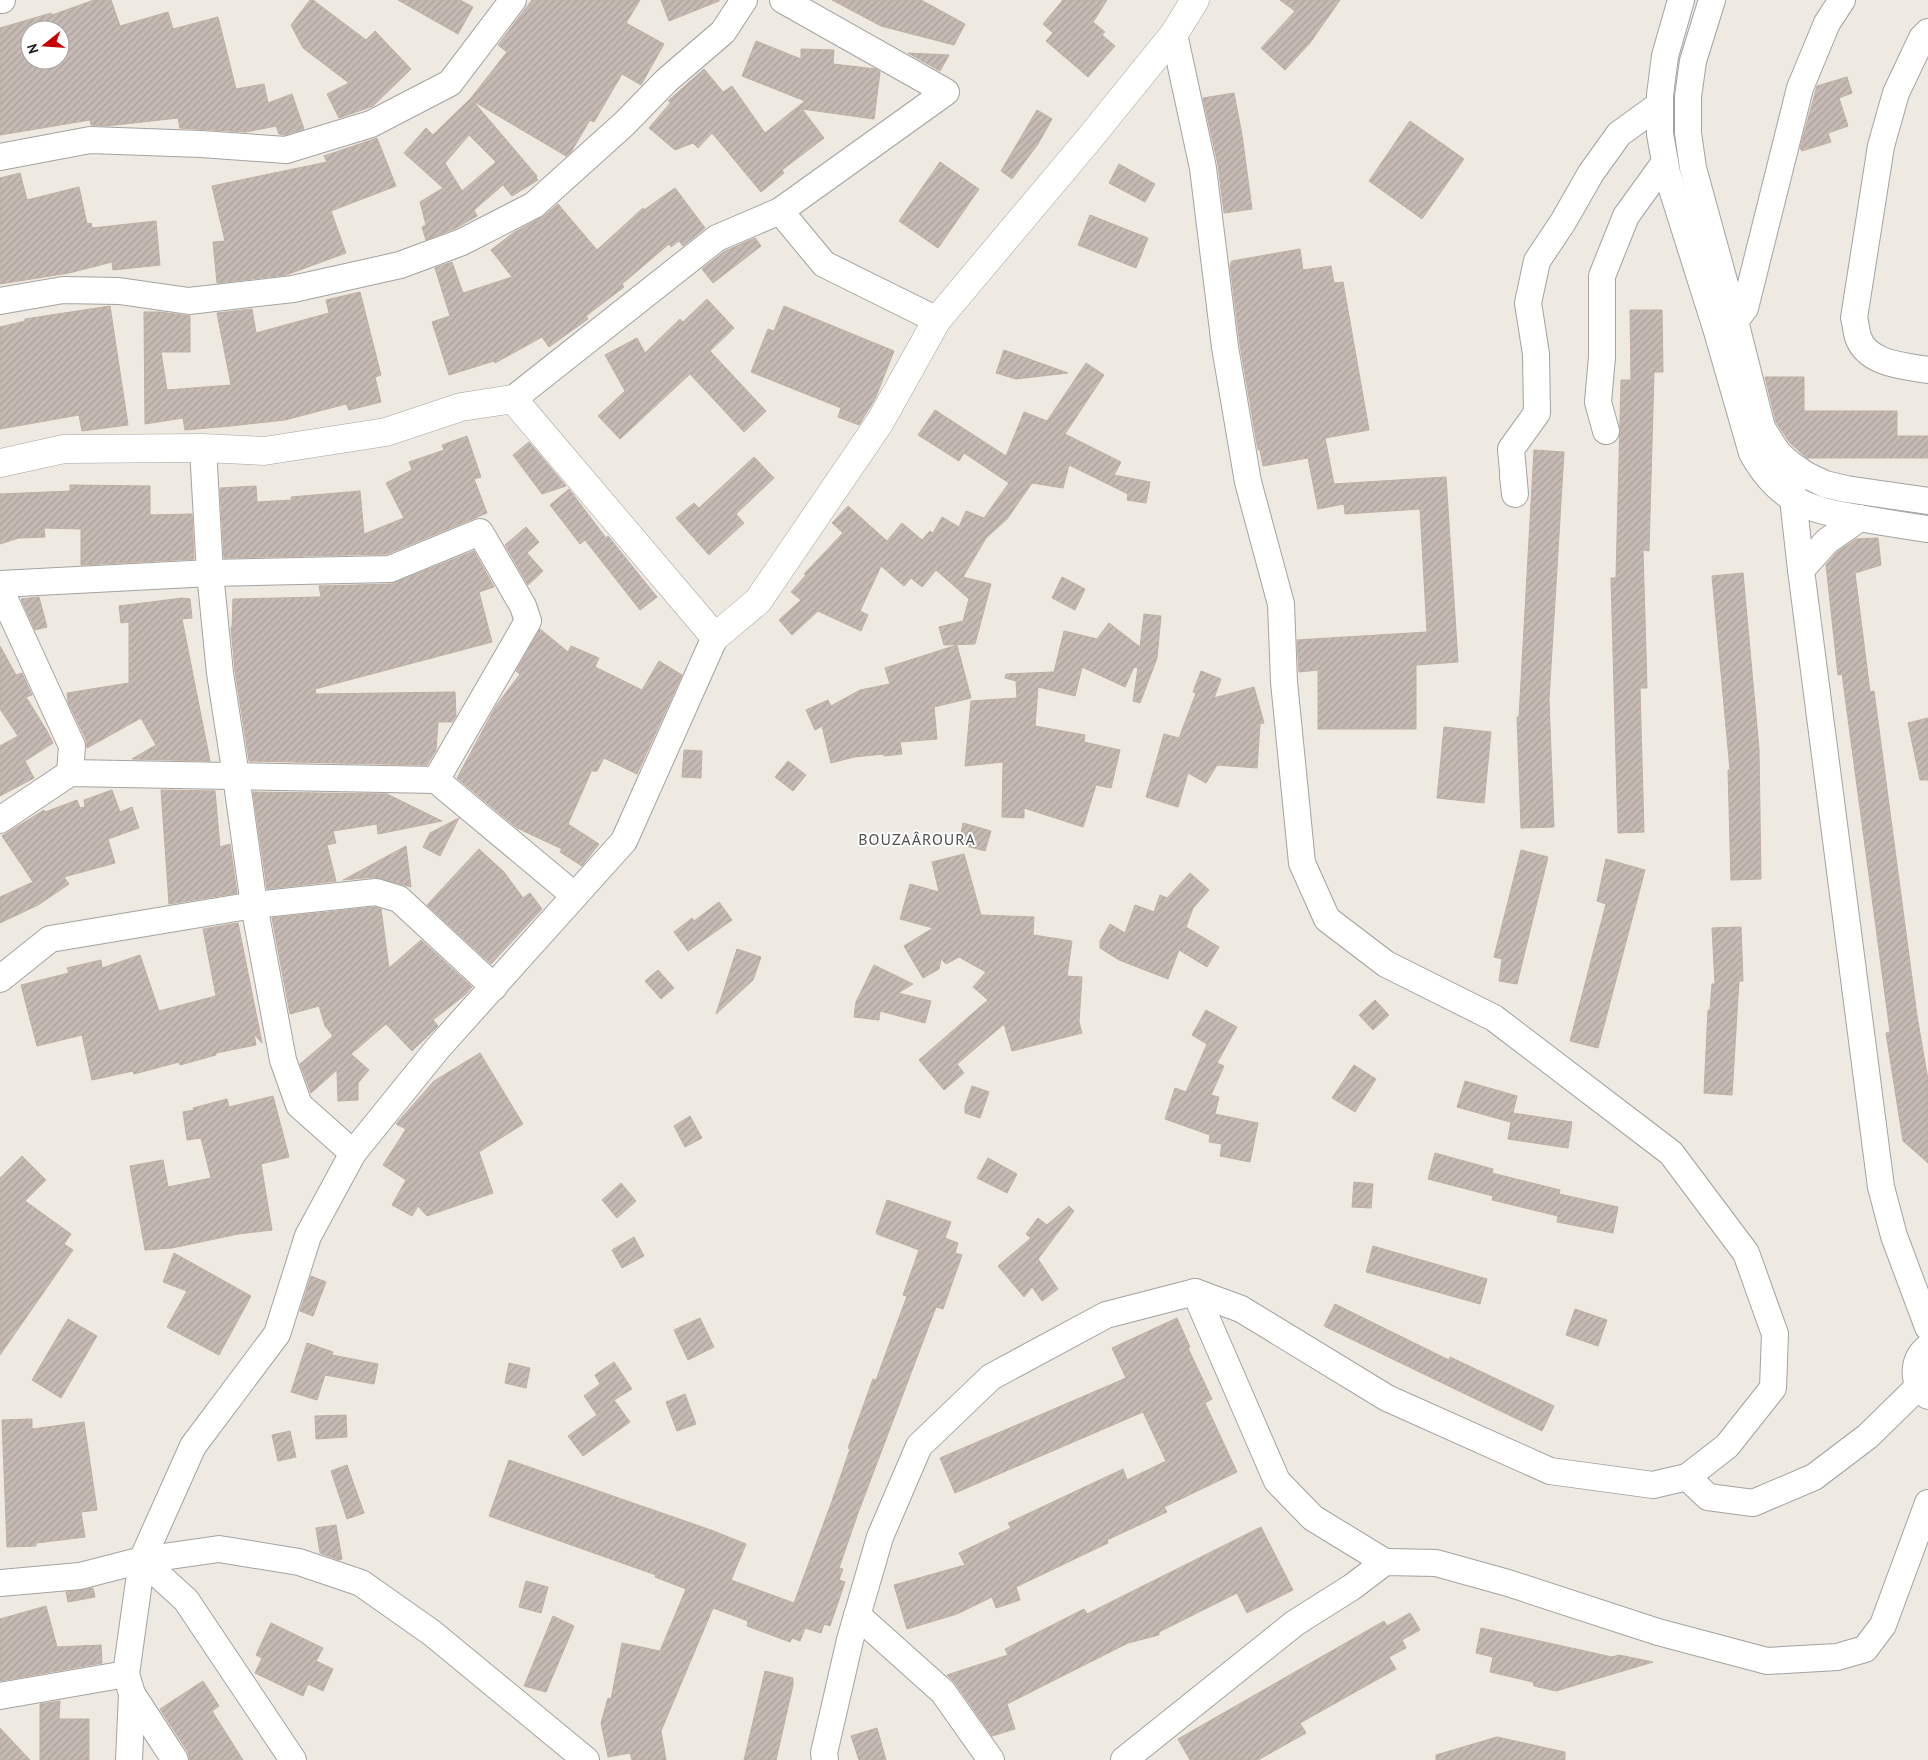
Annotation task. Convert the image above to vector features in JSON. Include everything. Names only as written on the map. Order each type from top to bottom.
[{"type":"street","points":[[0,157],[90,140],[201,144],[286,150],[371,124],[450,83],[513,0]]},
{"type":"street","points":[[0,302],[63,290],[119,291],[189,301],[293,289],[400,266],[462,242],[534,206],[624,124],[667,80],[722,32],[744,0]]},
{"type":"street","points":[[0,463],[64,449],[203,448],[264,451],[386,432],[461,407],[513,399],[717,238],[780,211],[946,92],[783,0]]},
{"type":"street","points":[[129,1760],[129,1684],[142,1560],[193,1446],[277,1334],[308,1236],[353,1153],[438,1048],[624,841],[715,637],[758,601],[880,422],[937,320],[1089,139],[1174,34],[1195,0]]},
{"type":"street","points":[[1681,0],[1665,56],[1660,105],[1660,134],[1665,162],[1726,324],[1762,428],[1778,453],[1806,476],[1825,484],[1846,489],[1928,502]]},
{"type":"street","points":[[1712,0],[1692,61],[1688,96],[1688,132],[1692,168],[1752,453],[1762,471],[1776,487],[1793,500],[1834,515],[1928,529]]},
{"type":"street","points":[[1726,324],[1745,308],[1800,88],[1827,23],[1842,0]]},
{"type":"street","points":[[1928,32],[1922,38],[1896,93],[1881,146],[1854,318],[1858,338],[1870,354],[1890,363],[1928,370]]},
{"type":"street","points":[[824,1760],[826,1744],[857,1615],[880,1537],[919,1446],[991,1377],[1106,1316],[1195,1292],[1241,1309],[1386,1398],[1550,1471],[1653,1485],[1687,1478],[1727,1446],[1773,1388],[1774,1334],[1746,1253],[1671,1153],[1494,1018],[1386,964],[1327,918],[1302,864],[1284,682],[1281,604],[1248,482],[1225,347],[1203,168],[1174,34]]},
{"type":"street","points":[[1513,476],[1515,494],[1511,449],[1537,412],[1536,354],[1528,303],[1537,261],[1563,222],[1591,173],[1619,134],[1660,105]]},
{"type":"street","points":[[1606,430],[1598,402],[1602,357],[1602,276],[1626,216],[1665,162]]},
{"type":"street","points":[[780,211],[824,264],[937,320]]},
{"type":"street","points":[[513,399],[715,637]]},
{"type":"street","points":[[203,448],[210,573],[220,673],[254,905],[283,1060],[298,1105],[353,1153]]},
{"type":"street","points":[[1789,463],[1801,570],[1881,1187],[1894,1236],[1928,1327]]},
{"type":"street","points":[[1801,570],[1827,541],[1860,518]]},
{"type":"street","points":[[0,584],[210,573],[390,569],[480,532],[523,606],[528,621],[436,780]]},
{"type":"street","points":[[0,589],[72,746],[70,773]]},
{"type":"street","points":[[0,820],[70,773],[436,780],[574,895]]},
{"type":"street","points":[[0,979],[50,939],[254,905],[376,892],[399,899],[494,987]]},
{"type":"street","points":[[1195,1292],[1277,1481],[1314,1518],[1385,1562],[1436,1563],[1508,1583],[1658,1632],[1768,1661],[1837,1657],[1865,1649],[1883,1625],[1928,1502]]},
{"type":"street","points":[[1687,1478],[1708,1497],[1754,1503],[1814,1477],[1923,1391],[1916,1377],[1915,1367],[1919,1357],[1928,1347]]},
{"type":"street","points":[[0,1583],[80,1576],[142,1560],[219,1549],[299,1562],[361,1583],[432,1633],[586,1760]]},
{"type":"street","points":[[142,1560],[186,1600],[293,1760]]},
{"type":"street","points":[[1124,1760],[1295,1623],[1352,1588],[1385,1562]]},
{"type":"street","points":[[857,1615],[943,1692],[991,1760]]},
{"type":"street","points":[[0,1696],[129,1684]]},
{"type":"street","points":[[129,1684],[174,1760]]},
{"type":"building","points":[[94,0],[111,0],[120,26],[168,12],[173,29],[218,17],[236,89],[264,84],[268,103],[292,94],[304,129],[284,135],[279,134],[276,126],[246,132],[180,128],[178,118],[106,126],[91,125],[90,120],[0,135],[0,28],[20,22],[20,70],[70,70],[70,20],[27,20],[51,13],[52,15]]},
{"type":"building","points":[[310,0],[313,0],[366,40],[375,31],[411,69],[373,106],[339,118],[327,94],[349,83],[303,48],[291,25]]},
{"type":"building","points":[[398,0],[460,0],[473,7],[458,34]]},
{"type":"building","points":[[532,0],[640,0],[626,23],[664,44],[641,85],[622,74],[594,122],[590,120],[571,152],[566,156],[473,101],[537,176],[538,180],[512,196],[503,185],[474,210],[477,216],[456,228],[426,240],[422,227],[426,225],[420,202],[443,188],[404,153],[426,128],[433,135],[471,98],[507,52],[498,45]],"holes":[[[469,135],[496,162],[462,191],[445,163]]]},
{"type":"building","points":[[661,0],[719,0],[719,1],[669,21]]},
{"type":"building","points":[[832,0],[921,0],[965,24],[954,45],[881,26]]},
{"type":"building","points":[[1063,0],[1107,0],[1093,22],[1105,32],[1102,35],[1115,46],[1088,77],[1046,41],[1053,33],[1043,24]]},
{"type":"building","points":[[1280,0],[1340,0],[1310,43],[1285,70],[1261,48],[1295,11]]},
{"type":"building","points":[[756,41],[801,59],[801,49],[834,50],[833,64],[876,69],[880,72],[874,119],[802,109],[824,138],[782,170],[784,173],[761,192],[712,133],[698,148],[693,143],[675,150],[649,128],[671,102],[668,101],[704,69],[723,92],[732,86],[765,133],[805,101],[742,76]]},
{"type":"building","points":[[908,53],[949,55],[940,71]]},
{"type":"building","points":[[1847,77],[1852,93],[1839,98],[1848,126],[1828,133],[1831,142],[1802,151],[1800,148],[1817,86]]},
{"type":"building","points":[[1234,93],[1252,209],[1224,213],[1218,165],[1203,98]]},
{"type":"building","points":[[1037,110],[1052,119],[1038,144],[1012,179],[1001,171]]},
{"type":"building","points":[[1410,121],[1464,159],[1422,219],[1369,181]]},
{"type":"building","points":[[377,138],[396,186],[331,211],[346,253],[286,275],[217,283],[213,242],[225,241],[212,186],[327,162],[324,156]]},
{"type":"building","points":[[940,162],[979,189],[938,248],[899,221]]},
{"type":"building","points":[[1119,164],[1155,184],[1145,202],[1109,183]]},
{"type":"building","points":[[20,173],[27,200],[79,187],[87,224],[91,223],[92,228],[156,221],[160,265],[113,270],[112,262],[69,273],[0,284],[0,178]]},
{"type":"building","points":[[675,188],[705,228],[683,246],[679,241],[671,247],[669,244],[622,284],[624,287],[586,316],[588,319],[549,347],[542,337],[495,363],[494,361],[449,375],[432,322],[450,316],[435,268],[452,262],[463,293],[512,277],[491,250],[513,233],[544,216],[558,204],[597,250],[643,208],[644,210]]},
{"type":"building","points":[[1090,215],[1148,238],[1136,268],[1078,245]]},
{"type":"building","points":[[755,238],[761,246],[713,283],[702,269],[725,251]]},
{"type":"building","points":[[1300,249],[1303,270],[1331,266],[1334,283],[1343,282],[1369,430],[1325,438],[1334,484],[1446,477],[1458,662],[1416,665],[1416,729],[1318,729],[1318,670],[1299,672],[1297,640],[1427,632],[1420,509],[1345,514],[1344,504],[1318,509],[1308,458],[1263,466],[1260,450],[1258,450],[1240,345],[1230,265],[1232,261]]},
{"type":"building","points":[[360,292],[381,375],[375,377],[381,402],[349,410],[346,404],[285,420],[230,426],[185,430],[183,418],[145,424],[144,312],[190,316],[190,352],[161,352],[167,390],[231,385],[217,313],[252,309],[256,333],[329,313],[326,300]]},
{"type":"building","points":[[707,299],[734,328],[710,351],[766,411],[744,432],[690,374],[620,439],[598,416],[625,391],[605,355],[637,338],[645,353],[680,319],[683,322]]},
{"type":"building","points":[[110,306],[128,425],[82,431],[79,415],[0,429],[0,327],[25,321],[25,319]]},
{"type":"building","points":[[784,306],[894,351],[875,399],[859,425],[838,417],[841,408],[751,372],[768,329],[774,331]]},
{"type":"building","points":[[1630,310],[1662,310],[1663,372],[1654,372],[1649,551],[1643,550],[1647,688],[1640,688],[1644,832],[1618,833],[1611,578],[1616,578],[1621,380],[1631,380]]},
{"type":"building","points":[[1004,350],[1068,373],[1016,379],[996,373]]},
{"type":"building","points":[[1086,363],[1104,375],[1065,434],[1121,462],[1114,475],[1150,482],[1146,503],[1127,500],[1128,494],[1069,465],[1063,488],[1032,483],[1007,519],[986,538],[963,577],[991,584],[975,644],[944,645],[939,627],[963,621],[969,599],[936,570],[922,587],[911,578],[904,586],[881,566],[860,611],[868,615],[861,631],[818,611],[792,635],[779,620],[801,600],[791,592],[806,575],[804,574],[843,533],[832,523],[848,506],[887,541],[902,523],[922,540],[930,531],[933,533],[942,517],[959,527],[966,511],[984,518],[1009,483],[964,453],[959,461],[918,435],[935,410],[1006,456],[1024,412],[1047,421]]},
{"type":"building","points":[[1765,377],[1804,377],[1804,411],[1897,411],[1897,436],[1928,436],[1928,458],[1807,458],[1790,443],[1776,422]]},
{"type":"building","points":[[467,436],[481,477],[474,479],[487,513],[387,554],[224,558],[220,488],[256,486],[257,502],[292,500],[291,497],[360,491],[364,534],[404,518],[386,483],[412,470],[409,462],[444,450],[442,445]]},
{"type":"building","points":[[529,442],[566,486],[542,494],[513,455]]},
{"type":"building","points":[[1534,450],[1564,452],[1549,700],[1554,827],[1521,828],[1517,717],[1519,717]]},
{"type":"building","points":[[754,457],[774,478],[736,514],[744,523],[709,555],[676,518],[694,503],[699,508]]},
{"type":"building","points":[[70,485],[150,486],[150,515],[192,514],[194,559],[81,565],[81,529],[44,528],[45,537],[19,538],[0,544],[0,494],[70,491]]},
{"type":"building","points":[[569,489],[606,538],[608,536],[657,597],[640,610],[585,540],[580,544],[550,505]]},
{"type":"building","points":[[526,527],[539,542],[527,553],[543,571],[528,585],[505,545]]},
{"type":"building","points":[[1878,538],[1881,565],[1855,573],[1870,692],[1874,691],[1917,1016],[1928,1080],[1928,1163],[1903,1141],[1886,1033],[1890,1032],[1842,674],[1838,675],[1826,565],[1837,552],[1856,539]]},
{"type":"building","points":[[474,551],[494,587],[479,592],[492,642],[315,689],[316,694],[455,692],[456,716],[452,722],[438,722],[436,750],[427,765],[249,761],[235,671],[231,628],[233,599],[321,597],[319,586],[391,584]]},
{"type":"building","points":[[1743,573],[1759,749],[1761,879],[1731,880],[1728,770],[1730,770],[1712,576]]},
{"type":"building","points":[[1062,577],[1085,589],[1075,610],[1052,598]]},
{"type":"building","points":[[39,597],[47,627],[35,630],[21,599]]},
{"type":"building","points":[[182,598],[190,599],[192,618],[182,619],[210,761],[132,759],[156,745],[141,718],[87,748],[86,740],[68,702],[67,693],[129,683],[129,622],[121,623],[119,606]]},
{"type":"building","points":[[1144,614],[1161,616],[1157,658],[1140,703],[1133,701],[1138,668],[1134,667],[1125,687],[1082,667],[1075,696],[1038,687],[1035,726],[1085,735],[1084,742],[1120,750],[1111,788],[1096,785],[1083,827],[1024,808],[1024,818],[1002,817],[1003,762],[965,766],[971,701],[1017,698],[1016,681],[1005,678],[1006,674],[1054,672],[1064,631],[1097,639],[1109,623],[1140,647]]},
{"type":"building","points":[[540,629],[568,652],[571,646],[599,658],[595,667],[642,690],[659,661],[682,675],[637,774],[604,758],[597,771],[588,771],[591,772],[568,824],[599,844],[582,866],[560,852],[562,849],[517,828],[457,778],[496,706],[520,674],[516,671]]},
{"type":"building","points":[[957,645],[971,698],[934,707],[937,739],[900,742],[902,754],[854,757],[831,763],[822,726],[815,730],[806,710],[828,700],[831,706],[860,690],[890,684],[885,668]]},
{"type":"building","points":[[0,646],[16,675],[22,673],[32,695],[26,697],[53,743],[25,761],[34,778],[0,796],[0,746],[18,736],[0,709]]},
{"type":"building","points":[[1201,671],[1221,679],[1214,698],[1254,687],[1264,723],[1260,724],[1257,768],[1217,765],[1206,783],[1188,773],[1178,807],[1146,797],[1164,734],[1179,738],[1196,693],[1193,692]]},
{"type":"building","points":[[1928,718],[1928,780],[1920,780],[1908,723]]},
{"type":"building","points":[[1444,727],[1491,732],[1484,803],[1437,798]]},
{"type":"building","points":[[684,750],[702,751],[701,778],[682,777]]},
{"type":"building","points":[[788,761],[806,775],[793,791],[775,777]]},
{"type":"building","points":[[112,790],[120,812],[132,807],[139,828],[108,839],[115,863],[64,877],[69,884],[38,905],[0,923],[0,897],[33,882],[2,836],[44,810],[45,812],[77,800],[80,808],[85,807],[84,800]]},
{"type":"building","points":[[161,790],[215,791],[220,847],[230,844],[237,893],[169,904]]},
{"type":"building","points":[[253,792],[387,794],[442,821],[378,834],[377,824],[333,831],[336,843],[327,845],[336,881],[267,889]]},
{"type":"building","points":[[459,818],[440,856],[423,847],[430,833]]},
{"type":"building","points":[[963,823],[991,831],[985,851],[959,844]]},
{"type":"building","points":[[406,846],[411,887],[375,877],[343,880]]},
{"type":"building","points":[[479,849],[504,872],[523,898],[530,893],[542,909],[491,964],[427,905]]},
{"type":"building","points":[[1521,850],[1548,857],[1517,984],[1499,981],[1502,959],[1494,957]]},
{"type":"building","points":[[964,854],[981,915],[1034,917],[1033,935],[1072,941],[1067,976],[1082,977],[1079,1022],[1082,1033],[1012,1051],[1004,1024],[957,1064],[964,1073],[944,1090],[919,1060],[988,1000],[973,987],[986,972],[959,957],[946,964],[941,959],[939,969],[923,978],[904,946],[933,928],[900,919],[910,884],[939,892],[932,862]]},
{"type":"building","points":[[1606,859],[1645,870],[1598,1048],[1570,1041],[1606,904],[1597,901]]},
{"type":"building","points":[[1190,873],[1209,890],[1193,908],[1186,927],[1219,947],[1207,967],[1179,950],[1168,979],[1119,960],[1100,948],[1100,941],[1110,924],[1125,933],[1135,905],[1154,912],[1160,895],[1167,898]]},
{"type":"building","points":[[719,902],[732,920],[688,951],[674,932],[692,918],[694,921]]},
{"type":"building","points":[[375,907],[381,909],[389,968],[421,940],[472,987],[465,995],[433,1020],[438,1026],[412,1051],[386,1024],[351,1054],[369,1070],[358,1083],[358,1100],[338,1101],[337,1070],[311,1093],[300,1064],[333,1036],[325,1026],[319,1006],[290,1014],[272,918]]},
{"type":"building","points":[[238,923],[262,1043],[254,1034],[256,1045],[216,1053],[216,1055],[180,1065],[179,1062],[134,1074],[133,1071],[92,1080],[82,1035],[37,1046],[21,985],[69,973],[67,968],[101,960],[102,968],[140,955],[159,1011],[216,996],[203,929]]},
{"type":"building","points":[[1741,927],[1743,981],[1739,981],[1732,1095],[1704,1093],[1708,1010],[1710,1010],[1712,984],[1715,984],[1712,928]]},
{"type":"building","points":[[737,949],[761,957],[753,980],[716,1014]]},
{"type":"building","points":[[874,965],[913,984],[898,993],[931,1001],[925,1023],[880,1011],[879,1020],[854,1017],[856,1002]]},
{"type":"building","points":[[658,970],[674,988],[661,999],[645,981]]},
{"type":"building","points":[[1375,1000],[1389,1015],[1373,1030],[1359,1015]]},
{"type":"building","points":[[1206,1010],[1237,1027],[1217,1063],[1224,1066],[1211,1095],[1219,1097],[1215,1114],[1258,1123],[1250,1162],[1220,1156],[1222,1144],[1209,1142],[1210,1135],[1165,1119],[1175,1088],[1186,1092],[1207,1044],[1192,1035]]},
{"type":"building","points":[[480,1053],[523,1124],[479,1152],[493,1193],[427,1216],[418,1206],[412,1216],[392,1205],[406,1180],[383,1165],[406,1129],[396,1124],[434,1081]]},
{"type":"building","points":[[1354,1065],[1376,1079],[1355,1112],[1332,1098]]},
{"type":"building","points":[[1465,1081],[1517,1096],[1513,1113],[1572,1122],[1568,1148],[1508,1139],[1512,1116],[1510,1122],[1457,1107]]},
{"type":"building","points":[[972,1086],[989,1092],[980,1118],[965,1113],[965,1106]]},
{"type":"building","points":[[273,1096],[289,1157],[261,1164],[272,1230],[238,1234],[172,1248],[145,1250],[130,1166],[163,1160],[168,1187],[211,1178],[201,1138],[187,1140],[183,1112],[227,1099],[229,1107]]},
{"type":"building","points":[[690,1116],[702,1138],[685,1147],[674,1126]]},
{"type":"building","points":[[1435,1153],[1493,1169],[1492,1173],[1560,1190],[1559,1194],[1618,1207],[1613,1233],[1557,1222],[1558,1216],[1492,1200],[1493,1196],[1428,1179]]},
{"type":"building","points":[[22,1156],[46,1180],[25,1201],[71,1234],[64,1244],[73,1250],[0,1355],[0,1178]]},
{"type":"building","points":[[988,1158],[1017,1174],[1007,1193],[977,1178]]},
{"type":"building","points":[[1354,1182],[1373,1184],[1371,1208],[1352,1207]]},
{"type":"building","points":[[621,1183],[636,1201],[617,1218],[602,1200]]},
{"type":"building","points":[[887,1200],[951,1222],[945,1238],[958,1243],[955,1253],[962,1255],[943,1309],[936,1307],[858,1513],[839,1568],[843,1569],[839,1580],[845,1582],[830,1626],[824,1624],[821,1633],[805,1628],[800,1641],[792,1638],[790,1642],[747,1626],[748,1621],[713,1608],[661,1731],[666,1760],[632,1760],[630,1753],[608,1757],[601,1723],[608,1698],[611,1699],[622,1643],[660,1651],[686,1589],[655,1577],[656,1575],[489,1516],[509,1460],[711,1530],[746,1544],[731,1580],[794,1603],[832,1501],[850,1449],[848,1448],[873,1379],[876,1380],[907,1296],[903,1295],[919,1250],[877,1234],[876,1232]]},
{"type":"building","points":[[1069,1206],[1074,1211],[1038,1259],[1058,1289],[1042,1301],[1032,1287],[1024,1297],[998,1266],[1031,1238],[1026,1234],[1038,1218],[1047,1225]]},
{"type":"building","points":[[634,1237],[644,1256],[622,1268],[612,1250]]},
{"type":"building","points":[[1373,1246],[1487,1279],[1480,1304],[1366,1272]]},
{"type":"building","points":[[174,1253],[251,1296],[219,1355],[167,1327],[187,1291],[163,1282]]},
{"type":"building","points":[[311,1276],[326,1282],[313,1316],[300,1311]]},
{"type":"building","points":[[1335,1304],[1449,1360],[1450,1357],[1554,1406],[1542,1431],[1324,1326]]},
{"type":"building","points":[[1575,1309],[1607,1320],[1598,1346],[1566,1335]]},
{"type":"building","points":[[700,1318],[714,1347],[688,1360],[674,1330]]},
{"type":"building","points":[[1177,1318],[1190,1347],[1188,1348],[1212,1399],[1205,1403],[1237,1472],[1164,1507],[1167,1512],[1107,1540],[1108,1543],[1016,1587],[1020,1600],[996,1608],[992,1597],[957,1614],[907,1629],[894,1585],[965,1565],[959,1553],[1011,1528],[1008,1523],[1123,1469],[1127,1480],[1166,1461],[1143,1412],[955,1493],[940,1458],[1126,1378],[1112,1348]]},
{"type":"building","points":[[68,1319],[97,1336],[61,1398],[32,1380]]},
{"type":"building","points":[[307,1343],[333,1352],[332,1355],[378,1364],[374,1384],[325,1375],[317,1400],[291,1392]]},
{"type":"building","points":[[614,1362],[632,1389],[614,1400],[630,1422],[583,1456],[568,1436],[597,1415],[584,1396],[600,1384],[595,1375]]},
{"type":"building","points":[[509,1363],[530,1368],[526,1388],[505,1383]]},
{"type":"building","points":[[685,1394],[696,1424],[677,1431],[666,1402]]},
{"type":"building","points":[[346,1415],[347,1437],[316,1439],[315,1416]]},
{"type":"building","points":[[32,1419],[32,1429],[84,1422],[97,1510],[81,1512],[85,1537],[36,1543],[36,1546],[7,1547],[2,1420]]},
{"type":"building","points":[[290,1431],[296,1457],[278,1461],[272,1435]]},
{"type":"building","points":[[347,1465],[364,1513],[347,1519],[331,1471]]},
{"type":"building","points":[[336,1525],[342,1559],[339,1560],[320,1553],[316,1528]]},
{"type":"building","points":[[1261,1527],[1293,1590],[1247,1613],[1237,1593],[1159,1632],[1159,1635],[1128,1643],[1007,1704],[1015,1729],[992,1736],[955,1683],[947,1675],[1008,1655],[1005,1649],[1084,1609],[1087,1614]]},
{"type":"building","points":[[526,1581],[548,1587],[541,1613],[519,1607]]},
{"type":"building","points":[[93,1588],[95,1597],[68,1602],[66,1592]]},
{"type":"building","points":[[46,1606],[57,1647],[101,1645],[102,1663],[0,1681],[0,1619]]},
{"type":"building","points":[[1410,1613],[1420,1630],[1402,1640],[1406,1648],[1389,1657],[1396,1669],[1300,1723],[1306,1733],[1258,1760],[1190,1760],[1178,1739],[1384,1621],[1387,1626]]},
{"type":"building","points":[[553,1616],[574,1626],[546,1692],[524,1686]]},
{"type":"building","points":[[271,1623],[323,1648],[316,1661],[333,1669],[323,1691],[308,1684],[303,1696],[255,1673],[262,1658],[256,1655]]},
{"type":"building","points":[[1481,1628],[1612,1657],[1619,1655],[1653,1662],[1556,1691],[1534,1686],[1533,1682],[1490,1672],[1493,1657],[1476,1653]]},
{"type":"building","points":[[765,1671],[793,1678],[776,1760],[744,1760]]},
{"type":"building","points":[[203,1681],[219,1706],[212,1711],[243,1760],[190,1760],[188,1752],[160,1709]]},
{"type":"building","points":[[60,1701],[59,1719],[89,1719],[89,1760],[40,1760],[40,1704]]},
{"type":"building","points":[[0,1728],[30,1760],[0,1760]]},
{"type":"building","points":[[877,1728],[886,1760],[859,1760],[851,1736]]},
{"type":"building","points":[[1497,1737],[1565,1752],[1565,1760],[1436,1760],[1436,1755]]},
{"type":"district","name":"BOUZAÂROURA","points":[[917,839]]}]
